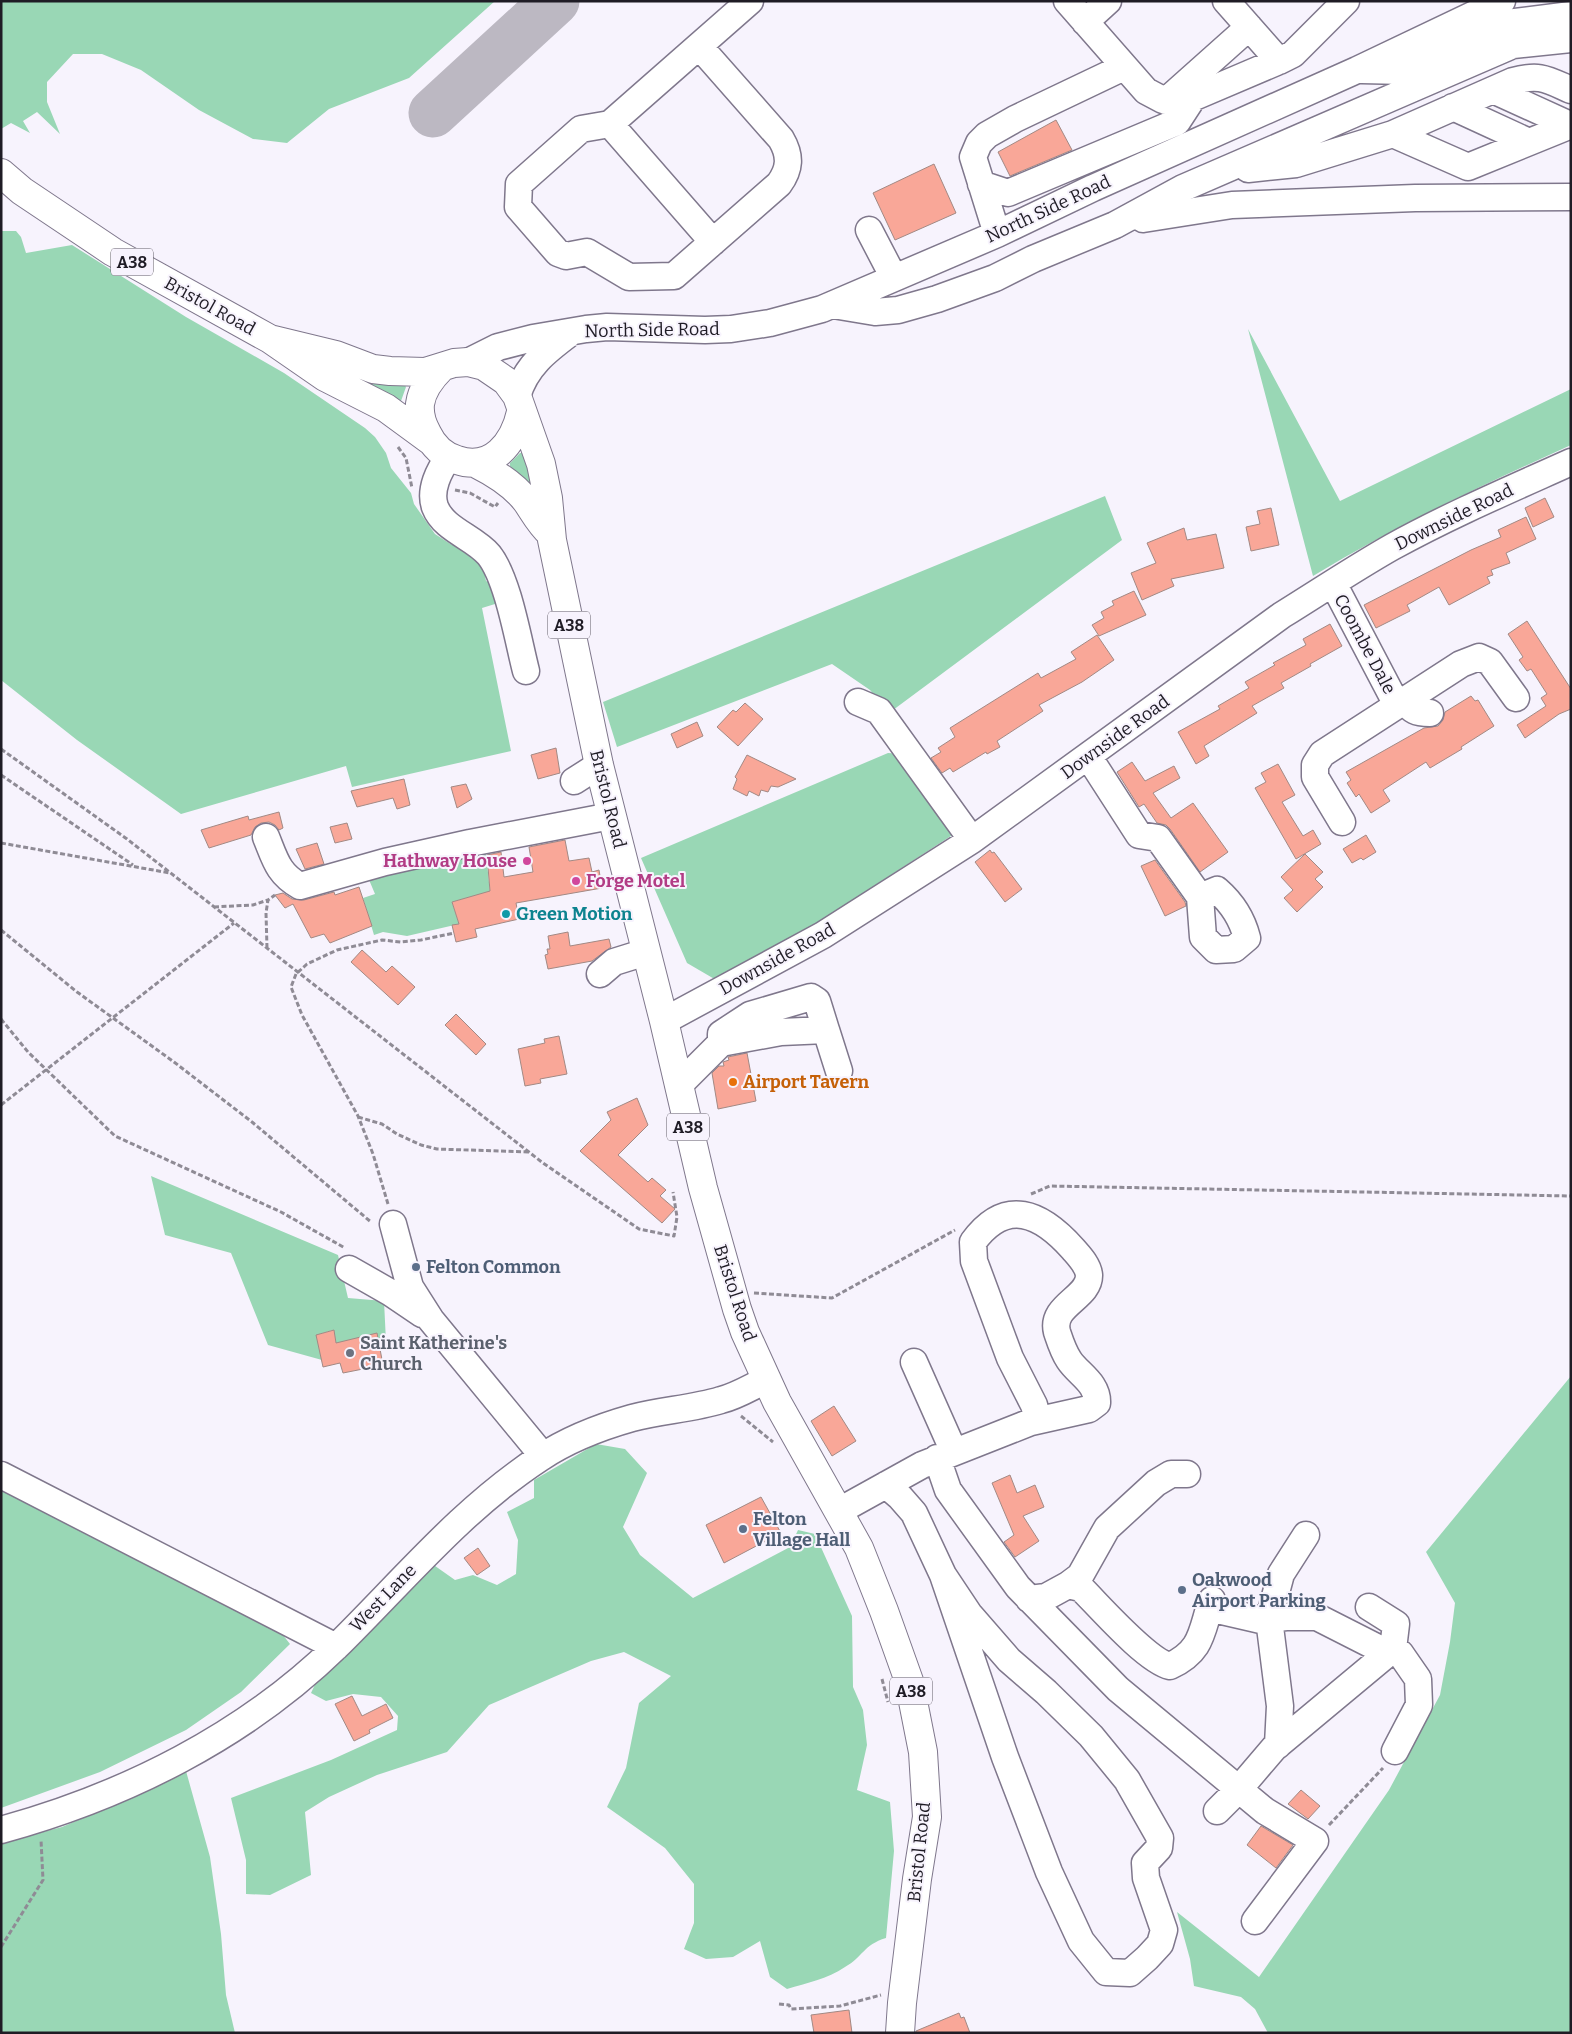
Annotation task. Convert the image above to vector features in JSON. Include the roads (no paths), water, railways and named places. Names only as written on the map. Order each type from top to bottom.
[{"type":"highway","name":"Bristol Road","points":[[1,173],[22,192],[113,252],[270,339],[325,377],[386,408],[440,449]]},
{"type":"highway","name":"Bristol Road","points":[[270,339],[336,354],[374,369],[390,372],[425,372],[441,368]]},
{"type":"highway","points":[[477,464],[492,458],[510,440],[518,427],[519,404],[506,381],[494,372],[484,366],[468,362],[454,363],[441,368],[430,379],[420,403],[423,425],[440,449],[464,462],[477,464],[511,486],[527,502],[538,522],[551,534]]},
{"type":"highway","name":"Bristol Road","points":[[519,404],[541,464],[548,498],[551,534],[599,766],[664,1021],[703,1188],[732,1292],[745,1332],[766,1380],[859,1548],[909,1681],[923,1752],[927,1817],[917,1879],[900,2033]]},
{"type":"street","points":[[699,46],[781,139],[786,147],[787,173],[779,184],[674,276],[629,277],[587,252],[562,255],[553,248],[518,207],[519,184],[581,129],[610,124],[750,1]]},
{"type":"street","points":[[1067,1],[1146,91],[1156,98],[1178,102],[1192,99],[1293,54],[1346,1]]},
{"type":"street","points":[[1085,22],[1108,1]]},
{"type":"street","points":[[1226,1],[1279,60]]},
{"type":"street","name":"North Side Road","points":[[468,362],[498,347],[573,331],[607,327],[731,329],[779,321],[833,305],[997,234],[1092,188],[1356,70],[1502,1]]},
{"type":"street","points":[[1356,70],[1404,70],[1507,22],[1571,15]]},
{"type":"street","points":[[1166,101],[1249,27]]},
{"type":"street","points":[[1438,55],[1445,28]]},
{"type":"street","points":[[833,305],[875,312],[898,310],[938,299],[995,278],[1033,259],[1115,225],[1183,188],[1513,45],[1571,39]]},
{"type":"street","points":[[997,234],[972,157],[979,144],[987,135],[1015,119],[1124,68]]},
{"type":"street","points":[[1222,172],[1296,164],[1453,108],[1530,76],[1545,78],[1571,90]]},
{"type":"street","points":[[981,184],[1008,193],[1177,122],[1192,99]]},
{"type":"street","points":[[1453,108],[1571,107]]},
{"type":"street","points":[[1453,108],[1536,139]]},
{"type":"street","points":[[1453,108],[1536,139]]},
{"type":"street","points":[[1453,108],[1536,139]]},
{"type":"street","points":[[610,124],[713,242]]},
{"type":"street","points":[[1115,225],[1174,213],[1232,205],[1415,198],[1571,197]]},
{"type":"street","points":[[869,230],[894,278]]},
{"type":"street","points":[[921,266],[918,282],[924,292],[938,299]]},
{"type":"street","name":"North Side Road","points":[[519,404],[523,378],[535,361],[573,331]]},
{"type":"street","points":[[440,449],[443,492],[436,507],[448,524],[482,547],[497,568],[526,671]]},
{"type":"street","name":"Downside Road","points":[[664,1021],[823,935],[972,840],[1282,615],[1333,583],[1393,547],[1502,493],[1571,462]]},
{"type":"street","name":"Coombe Dale","points":[[1333,583],[1400,702]]},
{"type":"street","name":"Coombe Dale","points":[[1342,822],[1316,777],[1315,765],[1322,754],[1461,664],[1479,657],[1490,662],[1515,699]]},
{"type":"street","points":[[858,702],[879,711],[972,840]]},
{"type":"street","points":[[1400,702],[1418,713],[1430,714]]},
{"type":"street","points":[[1088,756],[1139,835],[1158,838],[1200,897]]},
{"type":"street","points":[[574,781],[599,766]]},
{"type":"street","points":[[266,837],[279,869],[292,882],[300,886],[354,860],[470,843],[611,816]]},
{"type":"street","points":[[600,974],[614,962],[646,952]]},
{"type":"street","points":[[679,1085],[721,1043],[781,1032],[826,1030],[839,1071]]},
{"type":"street","points":[[839,1511],[922,1464],[1038,1420],[1090,1409],[1097,1403],[1097,1394],[1094,1387],[1069,1361],[1062,1348],[1056,1329],[1058,1317],[1088,1282],[1089,1272],[1065,1240],[1048,1226],[1032,1217],[1015,1214],[999,1217],[983,1228],[973,1242],[974,1261],[1010,1358],[1034,1404],[1038,1420]]},
{"type":"street","points":[[396,1236],[410,1287],[434,1325],[542,1456]]},
{"type":"street","points":[[349,1260],[434,1325]]},
{"type":"street","points":[[914,1362],[945,1455],[948,1490],[1018,1587],[1118,1690],[1265,1811],[1315,1841],[1255,1921]]},
{"type":"street","name":"West Lane","points":[[1,1830],[37,1820],[101,1796],[162,1769],[210,1743],[259,1712],[300,1680],[336,1647],[430,1549],[511,1478],[542,1456],[589,1432],[632,1418],[709,1403],[739,1394],[766,1380]]},
{"type":"street","points":[[1029,1599],[1046,1597],[1080,1576],[1107,1528],[1156,1483],[1171,1474],[1187,1474]]},
{"type":"street","points":[[1,1475],[336,1647]]},
{"type":"street","points":[[886,1485],[914,1513],[943,1574],[1005,1757],[1049,1872],[1081,1941],[1106,1972],[1130,1973],[1160,1944],[1164,1930],[1146,1878],[1145,1862],[1159,1848],[1160,1838],[1127,1780],[1097,1743],[1046,1692],[1008,1660],[969,1614],[943,1574]]},
{"type":"street","points":[[1278,1745],[1280,1706],[1269,1618],[1281,1574],[1306,1535]]},
{"type":"street","points":[[1068,1585],[1081,1588],[1148,1655],[1162,1664],[1170,1666],[1192,1653],[1202,1634],[1211,1604],[1261,1620],[1269,1618],[1317,1617],[1378,1648],[1393,1649],[1400,1654],[1418,1678],[1419,1705],[1395,1751]]},
{"type":"street","points":[[1216,1811],[1278,1745],[1393,1649],[1396,1624],[1368,1607]]},
{"type":"place","name":"Hathway House","points":[[527,861]]},
{"type":"place","name":"Forge Motel","points":[[576,881]]},
{"type":"place","name":"Green Motion","points":[[506,914]]},
{"type":"place","name":"Airport Tavern","points":[[733,1082]]},
{"type":"place","name":"Felton Common","points":[[416,1267]]},
{"type":"place","name":"Saint Katherine's Church","points":[[350,1353]]},
{"type":"place","name":"Felton Village Hall","points":[[743,1529]]},
{"type":"place","name":"Oakwood Airport Parking","points":[[1182,1590]]}]
